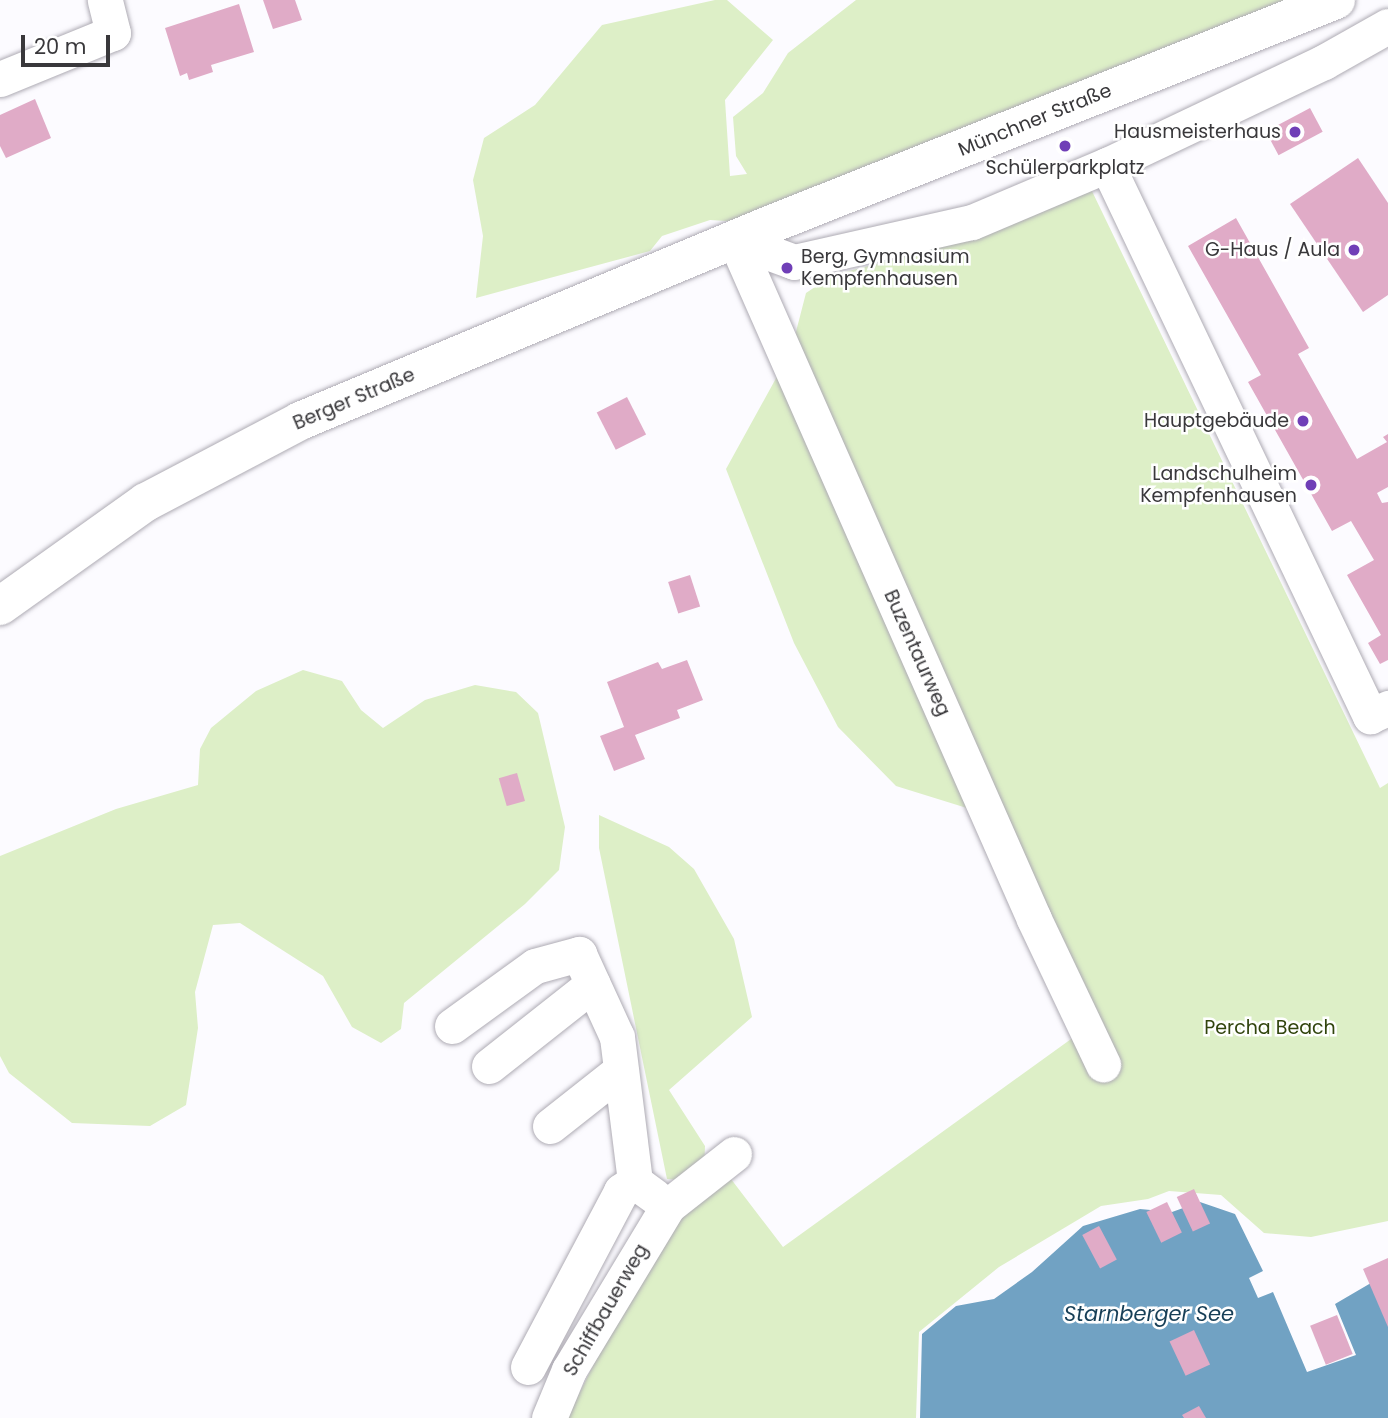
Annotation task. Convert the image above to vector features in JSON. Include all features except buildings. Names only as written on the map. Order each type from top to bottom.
[{"type":"main road","name":"Münchner Straße","points":[[735,240],[1336,0]]},
{"type":"main road","name":"Berger Straße","points":[[0,607],[146,502],[300,421],[735,240]]},
{"type":"street","points":[[0,79],[113,33],[105,0]]},
{"type":"street","points":[[735,240],[794,262],[917,238],[972,222],[1107,165],[1324,62],[1388,26]]},
{"type":"street","points":[[1107,165],[1370,716],[1388,708]]},
{"type":"street","name":"Buzentaurweg","points":[[735,240],[1039,932],[1103,1064]]},
{"type":"street","points":[[452,1026],[535,966],[579,954],[617,1037],[635,1182],[668,1206],[734,1154]]},
{"type":"street","points":[[489,1066],[593,984]]},
{"type":"street","points":[[550,1126],[621,1070]]},
{"type":"street","points":[[528,1367],[621,1191],[635,1182]]},
{"type":"street","name":"Schiffbauerweg","points":[[549,1418],[569,1370],[668,1206]]},
{"type":"green space","points":[[715,0],[727,0],[773,40],[725,100],[730,176],[747,174],[736,156],[733,117],[763,93],[788,53],[856,0],[1309,0],[760,223],[710,220],[662,236],[650,251],[476,298],[483,236],[473,180],[484,138],[535,105],[602,25]]},
{"type":"green space","name":"Percha Beach","points":[[1090,187],[1380,788],[1388,783],[1388,1221],[1311,1237],[1264,1233],[1221,1195],[1169,1191],[1148,1199],[1101,1206],[999,1267],[919,1332],[916,1418],[567,1418],[639,1273],[683,1216],[731,1179],[783,1247],[1085,1029],[999,818],[896,786],[838,727],[794,643],[726,469],[791,351],[806,293],[833,275],[900,258]]},
{"type":"green space","points":[[303,670],[342,681],[361,710],[383,728],[425,700],[475,685],[516,692],[538,713],[565,827],[559,870],[525,904],[404,1003],[401,1029],[381,1043],[352,1027],[323,976],[240,923],[213,925],[195,992],[198,1028],[186,1105],[150,1126],[72,1123],[9,1073],[0,1056],[0,856],[116,809],[198,785],[200,749],[211,728],[256,691]]},
{"type":"green space","points":[[599,815],[669,847],[694,869],[734,939],[752,1017],[669,1090],[705,1146],[704,1171],[693,1181],[667,1179],[599,848]]},
{"type":"water","name":"Starnberger See","points":[[1200,1202],[1235,1214],[1263,1271],[1249,1278],[1258,1298],[1273,1292],[1307,1372],[1356,1355],[1335,1304],[1388,1273],[1388,1418],[920,1418],[922,1334],[956,1306],[994,1299],[1032,1272],[1083,1226],[1140,1209],[1172,1212]]},
{"type":"place","name":"Hausmeisterhaus","points":[[1295,132]]},
{"type":"place","name":"Schülerparkplatz","points":[[1065,146]]},
{"type":"place","name":"G-Haus / Aula","points":[[1354,250]]},
{"type":"place","name":"Berg, Gymnasium Kempfenhausen","points":[[787,268]]},
{"type":"place","name":"Hauptgebäude","points":[[1303,421]]},
{"type":"place","name":"Landschulheim Kempfenhausen","points":[[1311,485]]}]
